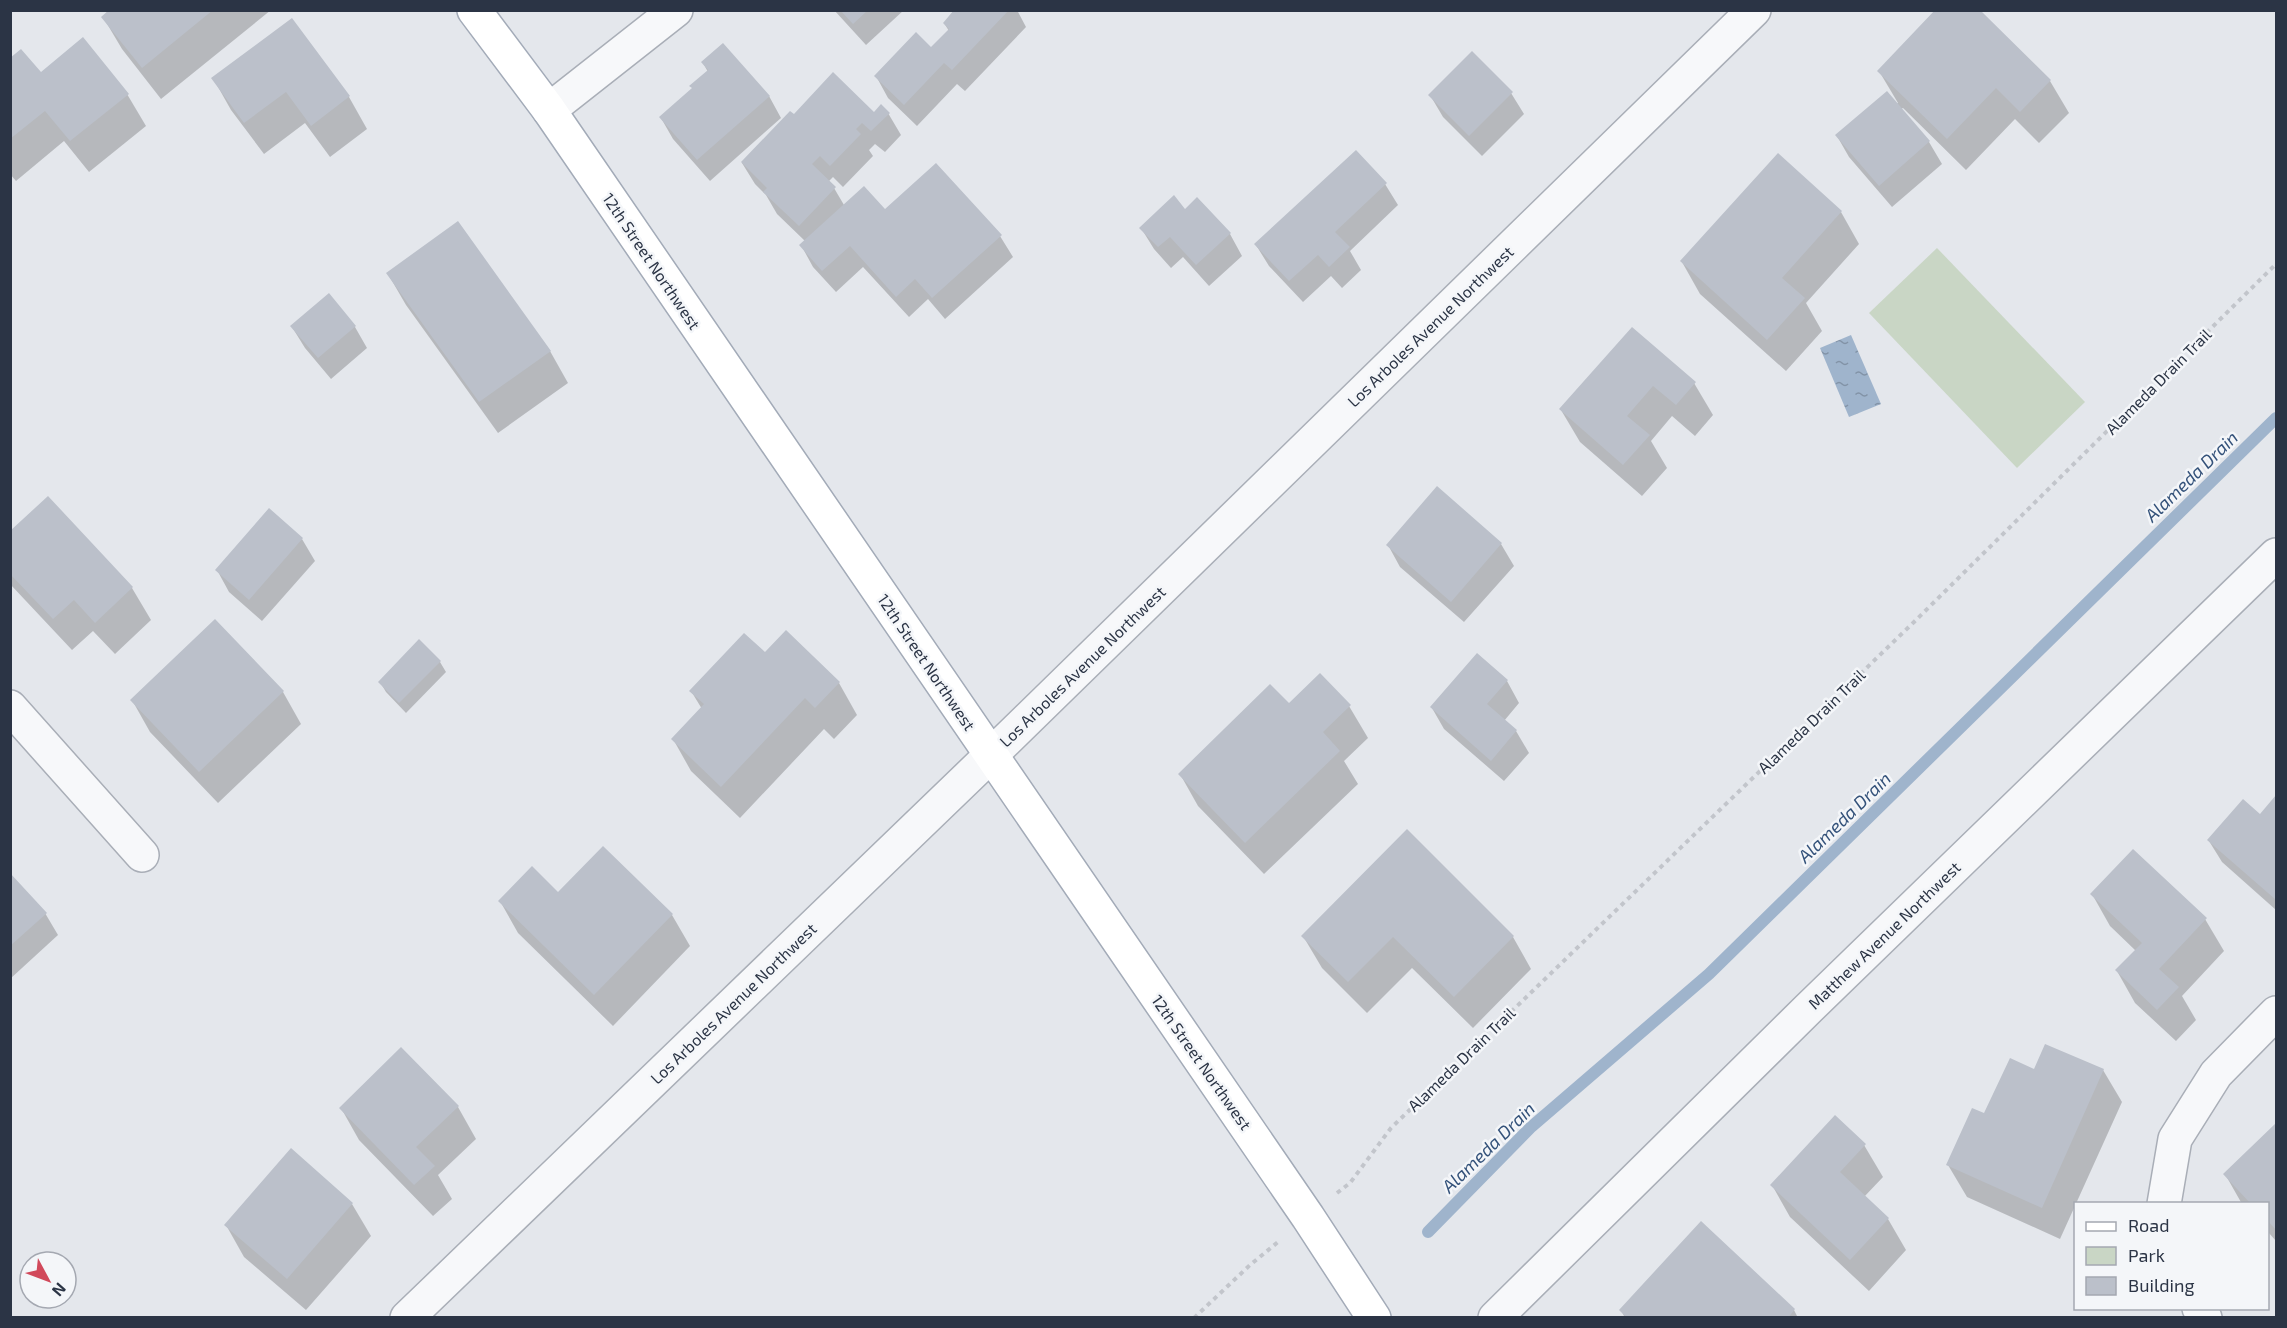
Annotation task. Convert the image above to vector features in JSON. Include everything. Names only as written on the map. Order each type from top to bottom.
[{"type":"main road","name":"12th Street Northwest","points":[[474,10],[549,110],[1308,1217],[1374,1317]]},
{"type":"street","points":[[549,110],[676,10]]},
{"type":"street","name":"Los Arboles Avenue Northwest","points":[[407,1317],[991,755],[1754,10]]},
{"type":"street","name":"Matthew Avenue Northwest","points":[[1495,1317],[1809,1008],[2277,555]]},
{"type":"street","points":[[10,706],[142,855]]},
{"type":"street","points":[[2164,1202],[2175,1139],[2216,1074],[2277,1013]]},
{"type":"path","name":"Alameda Drain Trail","points":[[1350,1183],[1391,1128],[1914,622],[2277,264]]},
{"type":"path","points":[[1194,1317],[1250,1264],[1271,1248]]},
{"type":"green space","points":[[1937,248],[2085,402],[2017,468],[1869,313]]},
{"type":"water","points":[[1851,335],[1881,404],[1849,417],[1820,348]]},
{"type":"building","points":[[109,10],[213,10],[142,68],[101,17]]},
{"type":"building","points":[[840,10],[868,10],[853,24]]},
{"type":"building","points":[[954,10],[1009,10],[952,70],[944,63],[904,105],[874,76],[916,32],[931,47],[949,29],[943,23]]},
{"type":"building","points":[[1935,10],[1980,10],[2051,80],[2020,112],[1996,88],[1947,139],[1877,71]]},
{"type":"building","points":[[292,18],[350,96],[311,126],[286,92],[244,123],[211,78]]},
{"type":"building","points":[[83,37],[129,94],[70,141],[45,111],[10,139],[10,58],[21,49],[41,72]]},
{"type":"building","points":[[723,43],[770,96],[697,160],[659,117],[692,88],[689,86],[708,70],[701,62]]},
{"type":"building","points":[[1472,51],[1513,92],[1469,136],[1428,95]]},
{"type":"building","points":[[833,72],[874,112],[881,104],[890,113],[871,131],[862,123],[856,129],[861,134],[830,166],[820,156],[812,164],[836,187],[799,226],[763,192],[767,188],[741,162],[790,111],[794,114]]},
{"type":"building","points":[[1887,91],[1930,141],[1879,186],[1835,135]]},
{"type":"building","points":[[1356,150],[1387,183],[1335,232],[1350,247],[1329,267],[1318,255],[1289,281],[1254,244]]},
{"type":"building","points":[[1778,153],[1842,211],[1782,278],[1805,298],[1767,340],[1680,261]]},
{"type":"building","points":[[936,163],[1002,235],[932,298],[915,279],[896,297],[850,246],[822,271],[799,245],[864,186],[885,209]]},
{"type":"building","points":[[1174,195],[1185,209],[1197,197],[1231,233],[1196,265],[1170,237],[1158,247],[1139,228]]},
{"type":"building","points":[[458,221],[551,351],[479,402],[386,273]]},
{"type":"building","points":[[329,293],[356,326],[318,358],[290,326]]},
{"type":"building","points":[[1632,327],[1696,382],[1676,405],[1653,386],[1627,416],[1650,435],[1623,465],[1559,409]]},
{"type":"building","points":[[1437,486],[1502,543],[1451,602],[1386,545]]},
{"type":"building","points":[[48,496],[133,587],[95,623],[74,600],[53,619],[10,574],[10,531]]},
{"type":"building","points":[[269,508],[303,538],[249,600],[215,570]]},
{"type":"building","points":[[215,619],[284,691],[199,772],[130,700]]},
{"type":"building","points":[[786,630],[840,682],[815,708],[805,698],[721,787],[671,739],[704,704],[689,691],[744,633],[765,652]]},
{"type":"building","points":[[419,639],[441,661],[399,703],[378,682]]},
{"type":"building","points":[[1477,653],[1508,680],[1487,704],[1517,730],[1491,761],[1430,707]]},
{"type":"building","points":[[1320,673],[1351,705],[1323,732],[1340,751],[1245,843],[1178,774],[1270,684],[1289,703]]},
{"type":"building","points":[[2276,795],[2275,899],[2207,840],[2243,799],[2260,814]]},
{"type":"building","points":[[1407,829],[1514,936],[1454,997],[1393,937],[1348,982],[1301,936]]},
{"type":"building","points":[[603,846],[673,914],[594,995],[498,901],[532,866],[558,892]]},
{"type":"building","points":[[2133,849],[2207,918],[2159,969],[2179,987],[2157,1010],[2115,970],[2142,943],[2090,894]]},
{"type":"building","points":[[10,873],[47,913],[10,946]]},
{"type":"building","points":[[2045,1044],[2104,1069],[2042,1208],[1946,1165],[1972,1108],[1984,1113],[2010,1058],[2034,1069]]},
{"type":"building","points":[[401,1047],[459,1106],[416,1147],[435,1166],[414,1185],[339,1108]]},
{"type":"building","points":[[1835,1115],[1866,1144],[1840,1172],[1889,1218],[1850,1260],[1770,1185]]},
{"type":"building","points":[[2276,1123],[2276,1230],[2269,1222],[2269,1202],[2249,1202],[2223,1174]]},
{"type":"building","points":[[291,1148],[353,1203],[287,1279],[224,1225]]},
{"type":"building","points":[[1701,1221],[1795,1309],[1788,1318],[1627,1318],[1619,1310]]},
{"type":"waterway","name":"Alameda Drain","points":[[1428,1232],[1530,1128],[1709,974],[2276,418]]}]
